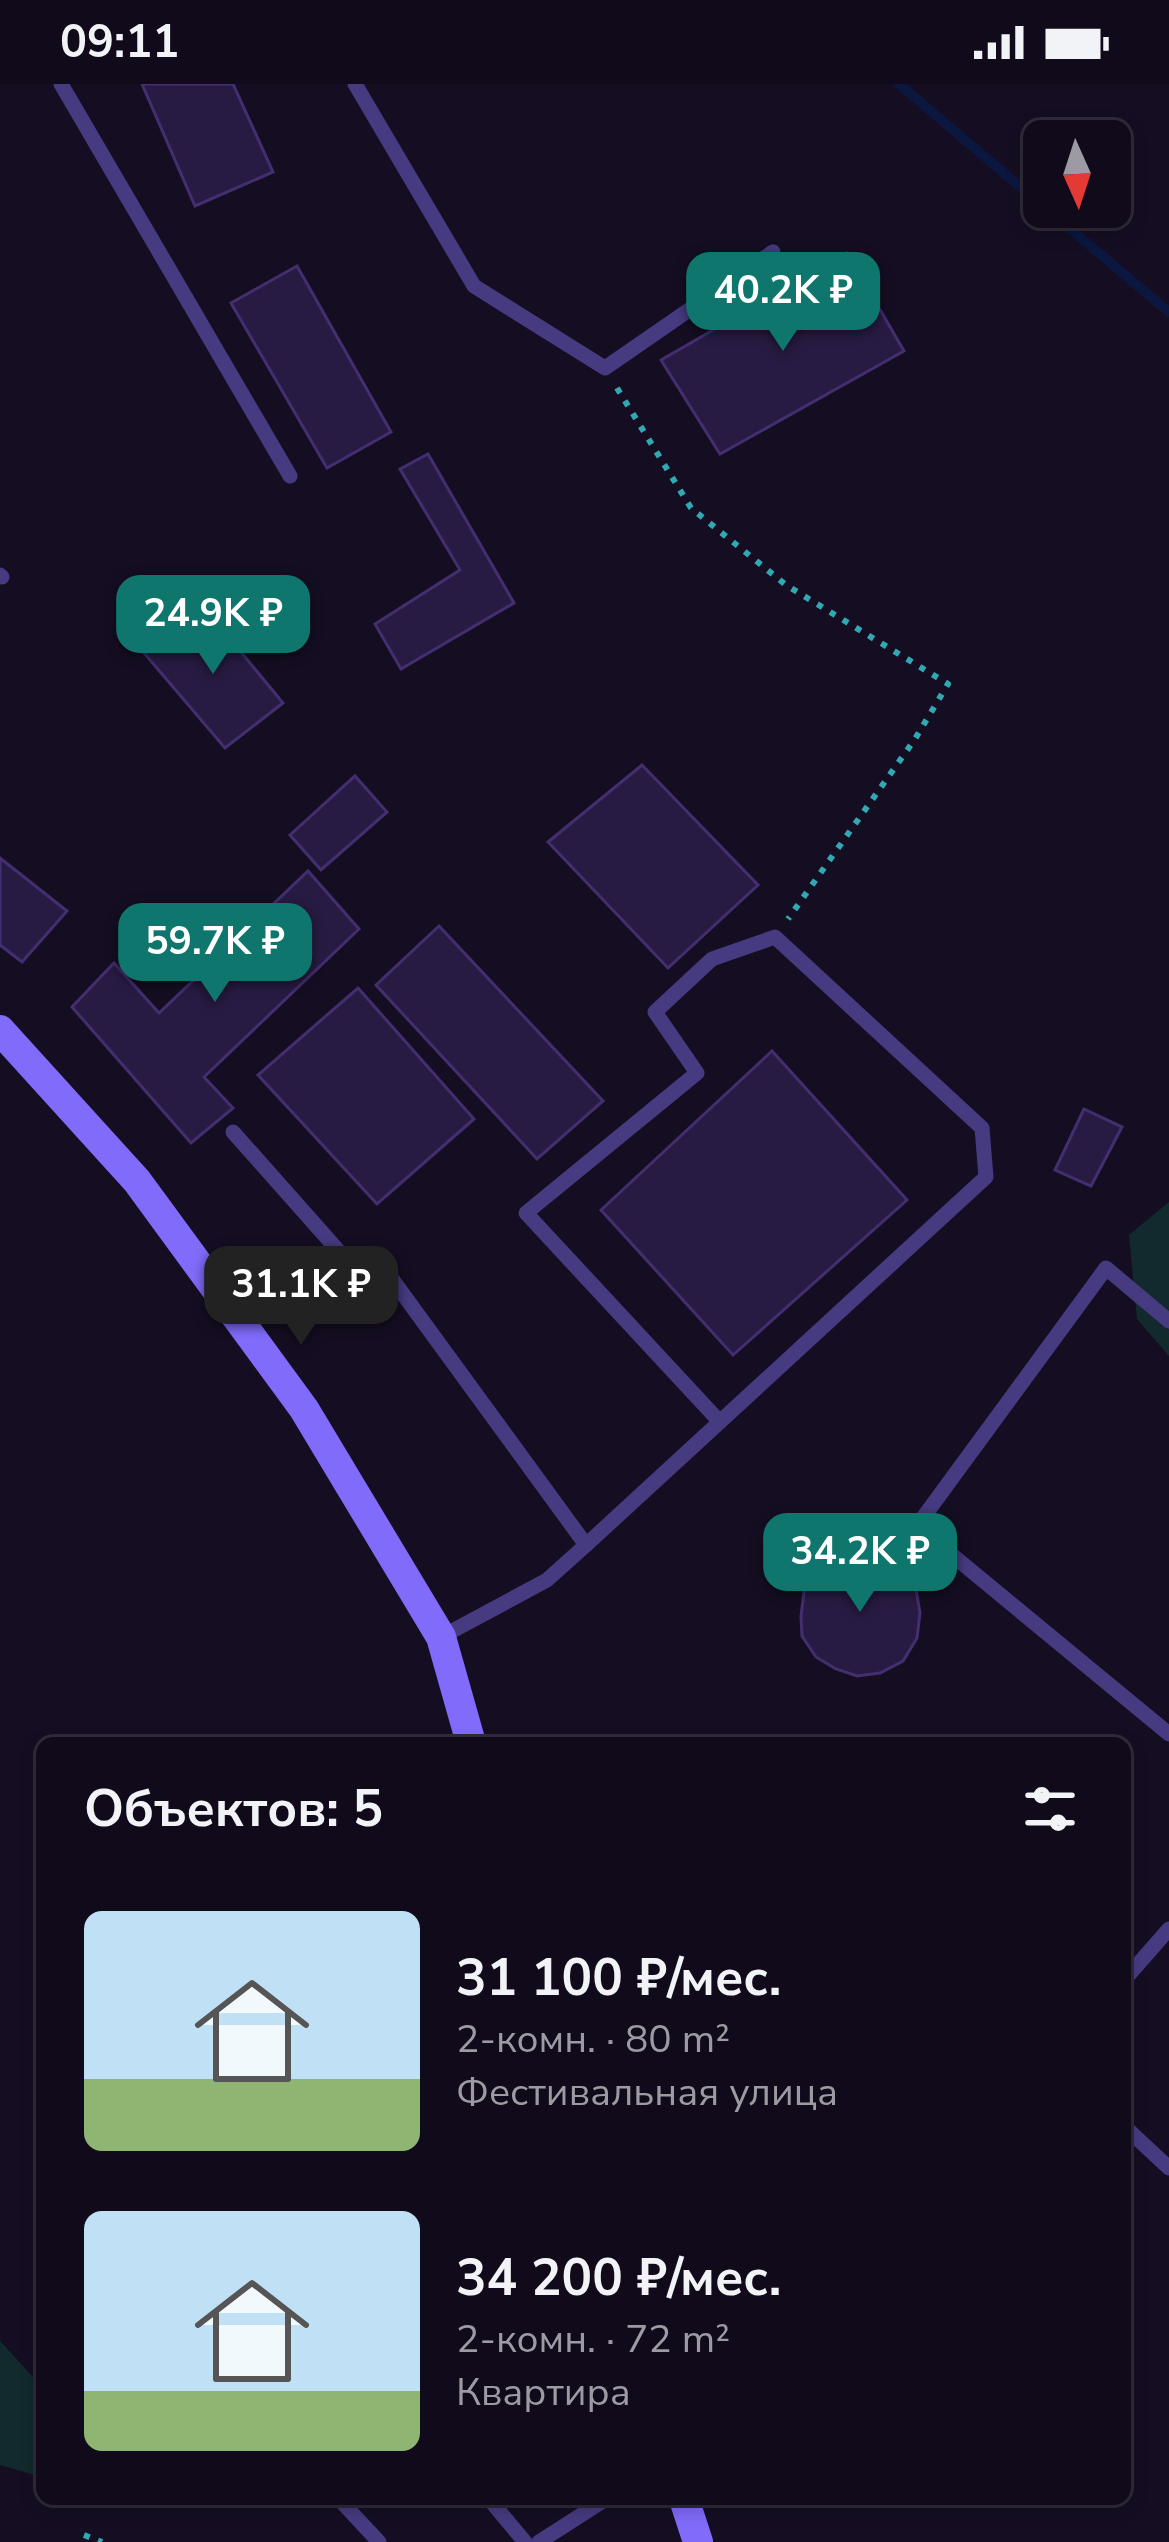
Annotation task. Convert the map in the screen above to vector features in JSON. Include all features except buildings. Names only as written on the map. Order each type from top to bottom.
[{"type":"main road","points":[[0,1030],[137,1181],[304,1408],[441,1637],[469,1737]]},
{"type":"main road","points":[[687,2505],[698,2542]]},
{"type":"lane","points":[[61,84],[290,476]]},
{"type":"lane","points":[[356,84],[474,286],[605,368],[773,252]]},
{"type":"lane","points":[[441,1637],[548,1580],[986,1178],[982,1128],[775,937],[712,958],[655,1012],[697,1072],[526,1213],[720,1422]]},
{"type":"lane","points":[[233,1132],[343,1256],[384,1268],[586,1545]]},
{"type":"lane","points":[[1169,1321],[1106,1268],[917,1526],[1169,1734]]},
{"type":"lane","points":[[1131,1972],[1169,1929]]},
{"type":"lane","points":[[1131,2133],[1169,2168]]},
{"type":"lane","points":[[345,2505],[379,2542]]},
{"type":"lane","points":[[494,2505],[525,2542]]},
{"type":"lane","points":[[539,2542],[597,2505]]},
{"type":"path","points":[[605,368],[692,508],[786,585],[948,684],[915,739],[775,937]]},
{"type":"path","points":[[84,2535],[102,2542]]},
{"type":"green space","points":[[1169,1202],[1169,1356],[1137,1319],[1129,1235]]},
{"type":"green space","points":[[0,2341],[36,2380],[36,2475],[0,2465]]},
{"type":"waterway","points":[[899,84],[1023,189]]},
{"type":"waterway","points":[[1069,228],[1169,312]]}]
